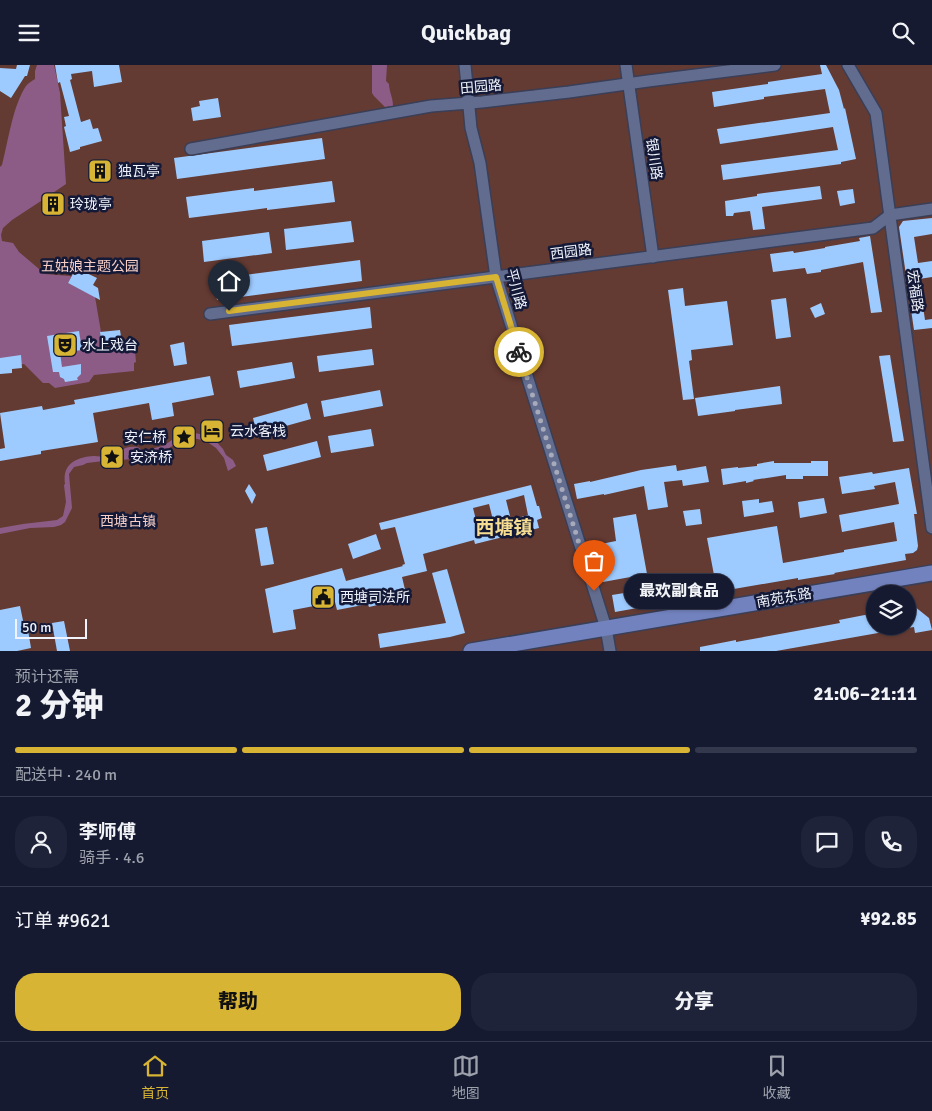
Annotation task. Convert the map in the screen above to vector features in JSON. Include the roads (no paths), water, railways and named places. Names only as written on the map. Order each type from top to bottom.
[{"type":"main road","name":"南苑东路","points":[[608,639],[932,573]]},
{"type":"main road","name":"南苑东路","points":[[608,639],[932,583]]},
{"type":"main road","points":[[471,651],[608,639]]},
{"type":"main road","points":[[517,651],[608,639]]},
{"type":"street","name":"平川路","points":[[466,65],[471,128],[480,163],[496,277],[608,639]]},
{"type":"street","name":"银川路","points":[[626,65],[653,257]]},
{"type":"street","name":"田园路","points":[[191,149],[431,106],[568,92],[775,65]]},
{"type":"street","name":"宏福路","points":[[848,65],[876,113],[932,528]]},
{"type":"street","name":"西园路","points":[[210,314],[873,228],[890,215],[932,209]]},
{"type":"place","name":"独瓦亭","points":[[100,171]]},
{"type":"place","name":"玲珑亭","points":[[53,204]]},
{"type":"place","name":"水上戏台","points":[[65,345]]},
{"type":"place","name":"云水客栈","points":[[212,431]]},
{"type":"place","name":"安仁桥","points":[[184,437]]},
{"type":"place","name":"安济桥","points":[[112,457]]},
{"type":"place","name":"最欢副食品","points":[[594,591]]},
{"type":"place","name":"西塘司法所","points":[[323,597]]},
{"type":"district","name":"西塘镇","points":[[504,528]]},
{"type":"park label","name":"五姑娘主题公园","points":[[90,266]]},
{"type":"park label","name":"西塘古镇","points":[[128,521]]}]
